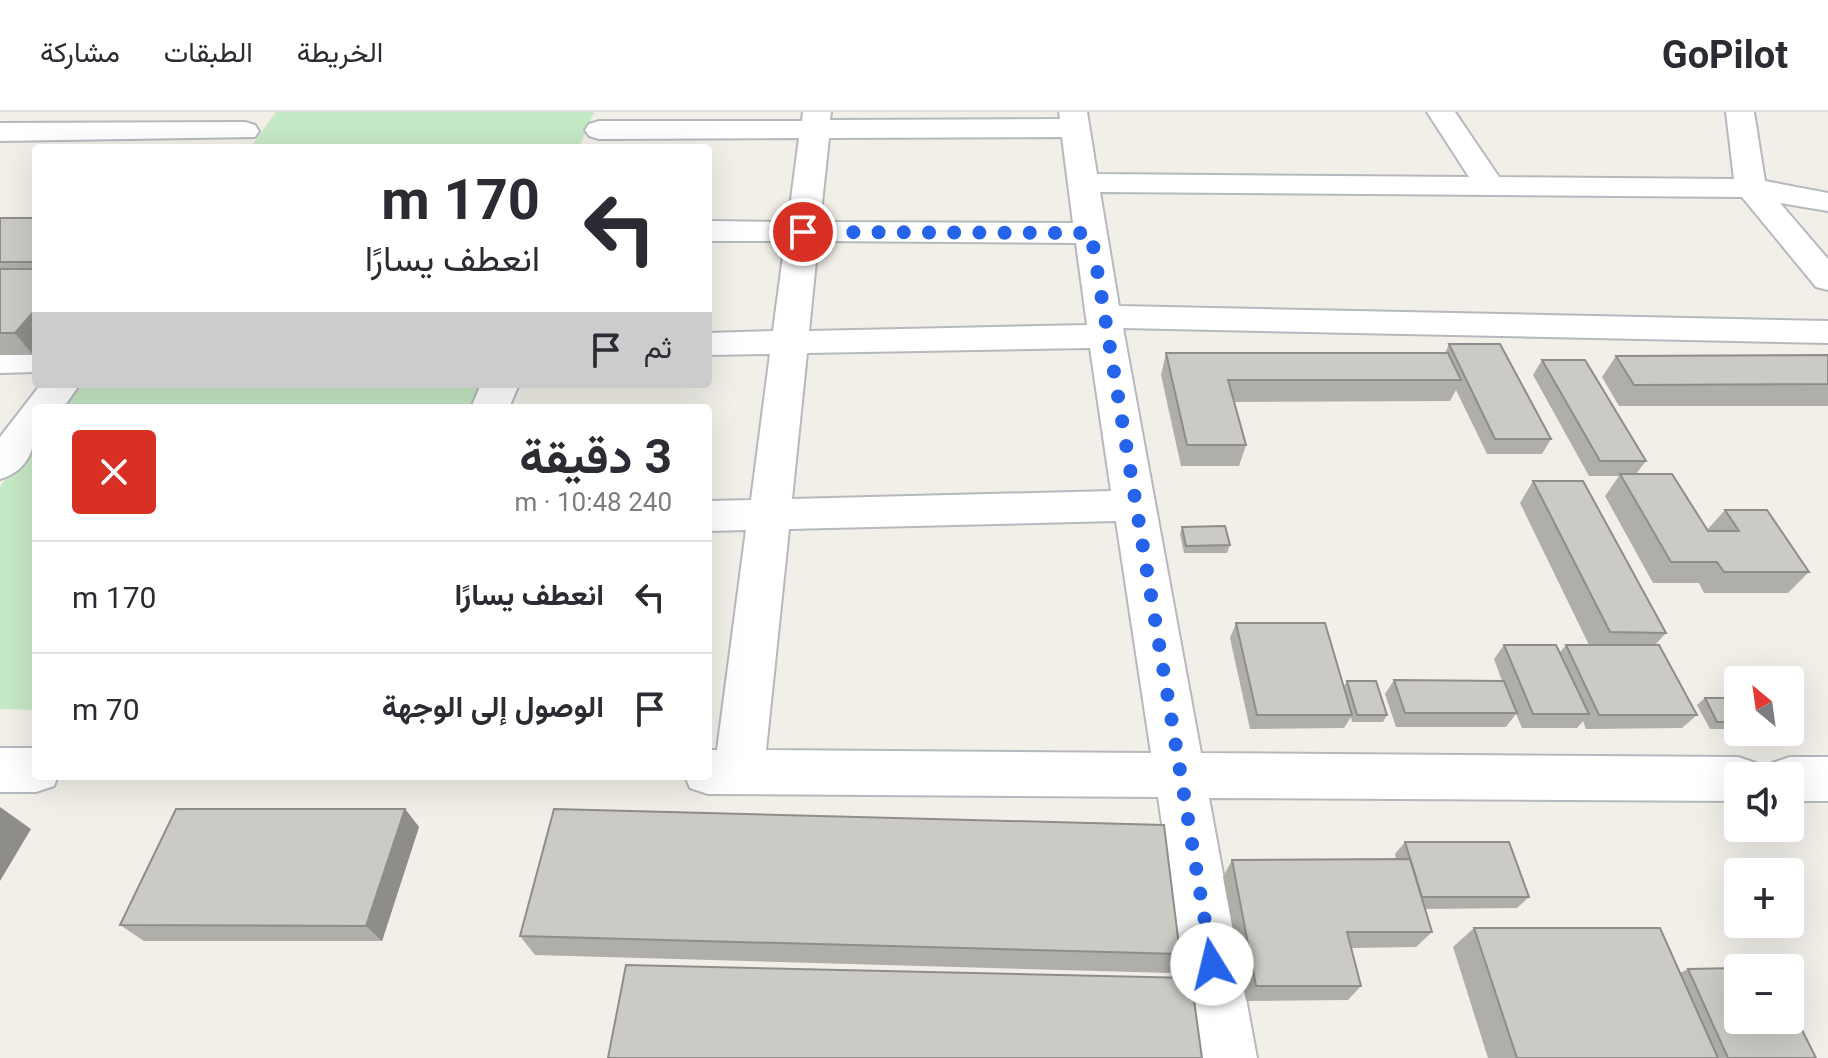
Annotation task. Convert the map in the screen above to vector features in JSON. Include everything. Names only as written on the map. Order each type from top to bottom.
[{"type":"street","points":[[1441,112],[1490,186]]},
{"type":"street","points":[[1740,112],[1751,188],[1828,280]]},
{"type":"street","points":[[599,130],[816,121],[1074,120],[1105,326],[1227,1058]]},
{"type":"street","points":[[816,121],[770,513],[724,772],[1724,779]]},
{"type":"street","points":[[0,162],[14,132],[246,130]]},
{"type":"street","points":[[1084,183],[1751,188],[1828,202]]},
{"type":"street","points":[[712,231],[1091,233]]},
{"type":"street","points":[[712,344],[1105,326],[1828,332]]},
{"type":"street","points":[[0,361],[32,360]]},
{"type":"street","points":[[0,465],[32,423]]},
{"type":"street","points":[[712,516],[1135,505]]},
{"type":"street","points":[[0,770],[32,770]]},
{"type":"street","points":[[1804,779],[1828,779]]},
{"type":"green space","points":[[276,112],[594,112],[581,144],[253,144]]},
{"type":"green space","points":[[73,388],[480,388],[474,404],[61,404]]},
{"type":"green space","points":[[32,443],[32,710],[0,709],[0,487]]},
{"type":"building","points":[[0,218],[32,218],[32,262],[0,262]]},
{"type":"building","points":[[0,269],[32,269],[32,314],[15,333],[0,333]]},
{"type":"building","points":[[1449,344],[1500,344],[1551,439],[1495,439]]},
{"type":"building","points":[[1166,353],[1448,353],[1461,380],[1228,380],[1246,445],[1187,445]]},
{"type":"building","points":[[1828,355],[1828,384],[1634,385],[1616,356]]},
{"type":"building","points":[[1542,360],[1585,360],[1646,461],[1600,461]]},
{"type":"building","points":[[1620,474],[1672,474],[1708,531],[1739,531],[1725,510],[1767,510],[1809,572],[1724,572],[1717,562],[1671,562]]},
{"type":"building","points":[[1533,481],[1583,481],[1666,633],[1610,632]]},
{"type":"building","points":[[1225,526],[1230,545],[1186,546],[1182,527]]},
{"type":"building","points":[[1236,623],[1325,623],[1352,715],[1257,715]]},
{"type":"building","points":[[1504,645],[1556,645],[1589,714],[1533,714]]},
{"type":"building","points":[[1566,645],[1659,645],[1697,715],[1599,715]]},
{"type":"building","points":[[1394,680],[1504,681],[1517,713],[1405,713]]},
{"type":"building","points":[[1347,681],[1376,681],[1387,715],[1357,715]]},
{"type":"building","points":[[1705,698],[1724,698],[1724,722],[1717,722]]},
{"type":"building","points":[[176,809],[405,809],[366,926],[120,925]]},
{"type":"building","points":[[554,809],[1164,825],[1180,954],[520,936]]},
{"type":"building","points":[[1405,842],[1509,842],[1529,897],[1422,897]]},
{"type":"building","points":[[1410,859],[1432,932],[1347,932],[1361,986],[1256,986],[1232,860]]},
{"type":"building","points":[[1474,928],[1660,928],[1718,1058],[1517,1058]]},
{"type":"building","points":[[626,965],[1191,978],[1202,1058],[608,1058]]},
{"type":"building","points":[[1724,968],[1724,1034],[1804,1034],[1816,1058],[1728,1058],[1688,969]]},
{"type":"route","points":[[803,232],[1091,233],[1212,964]]}]
